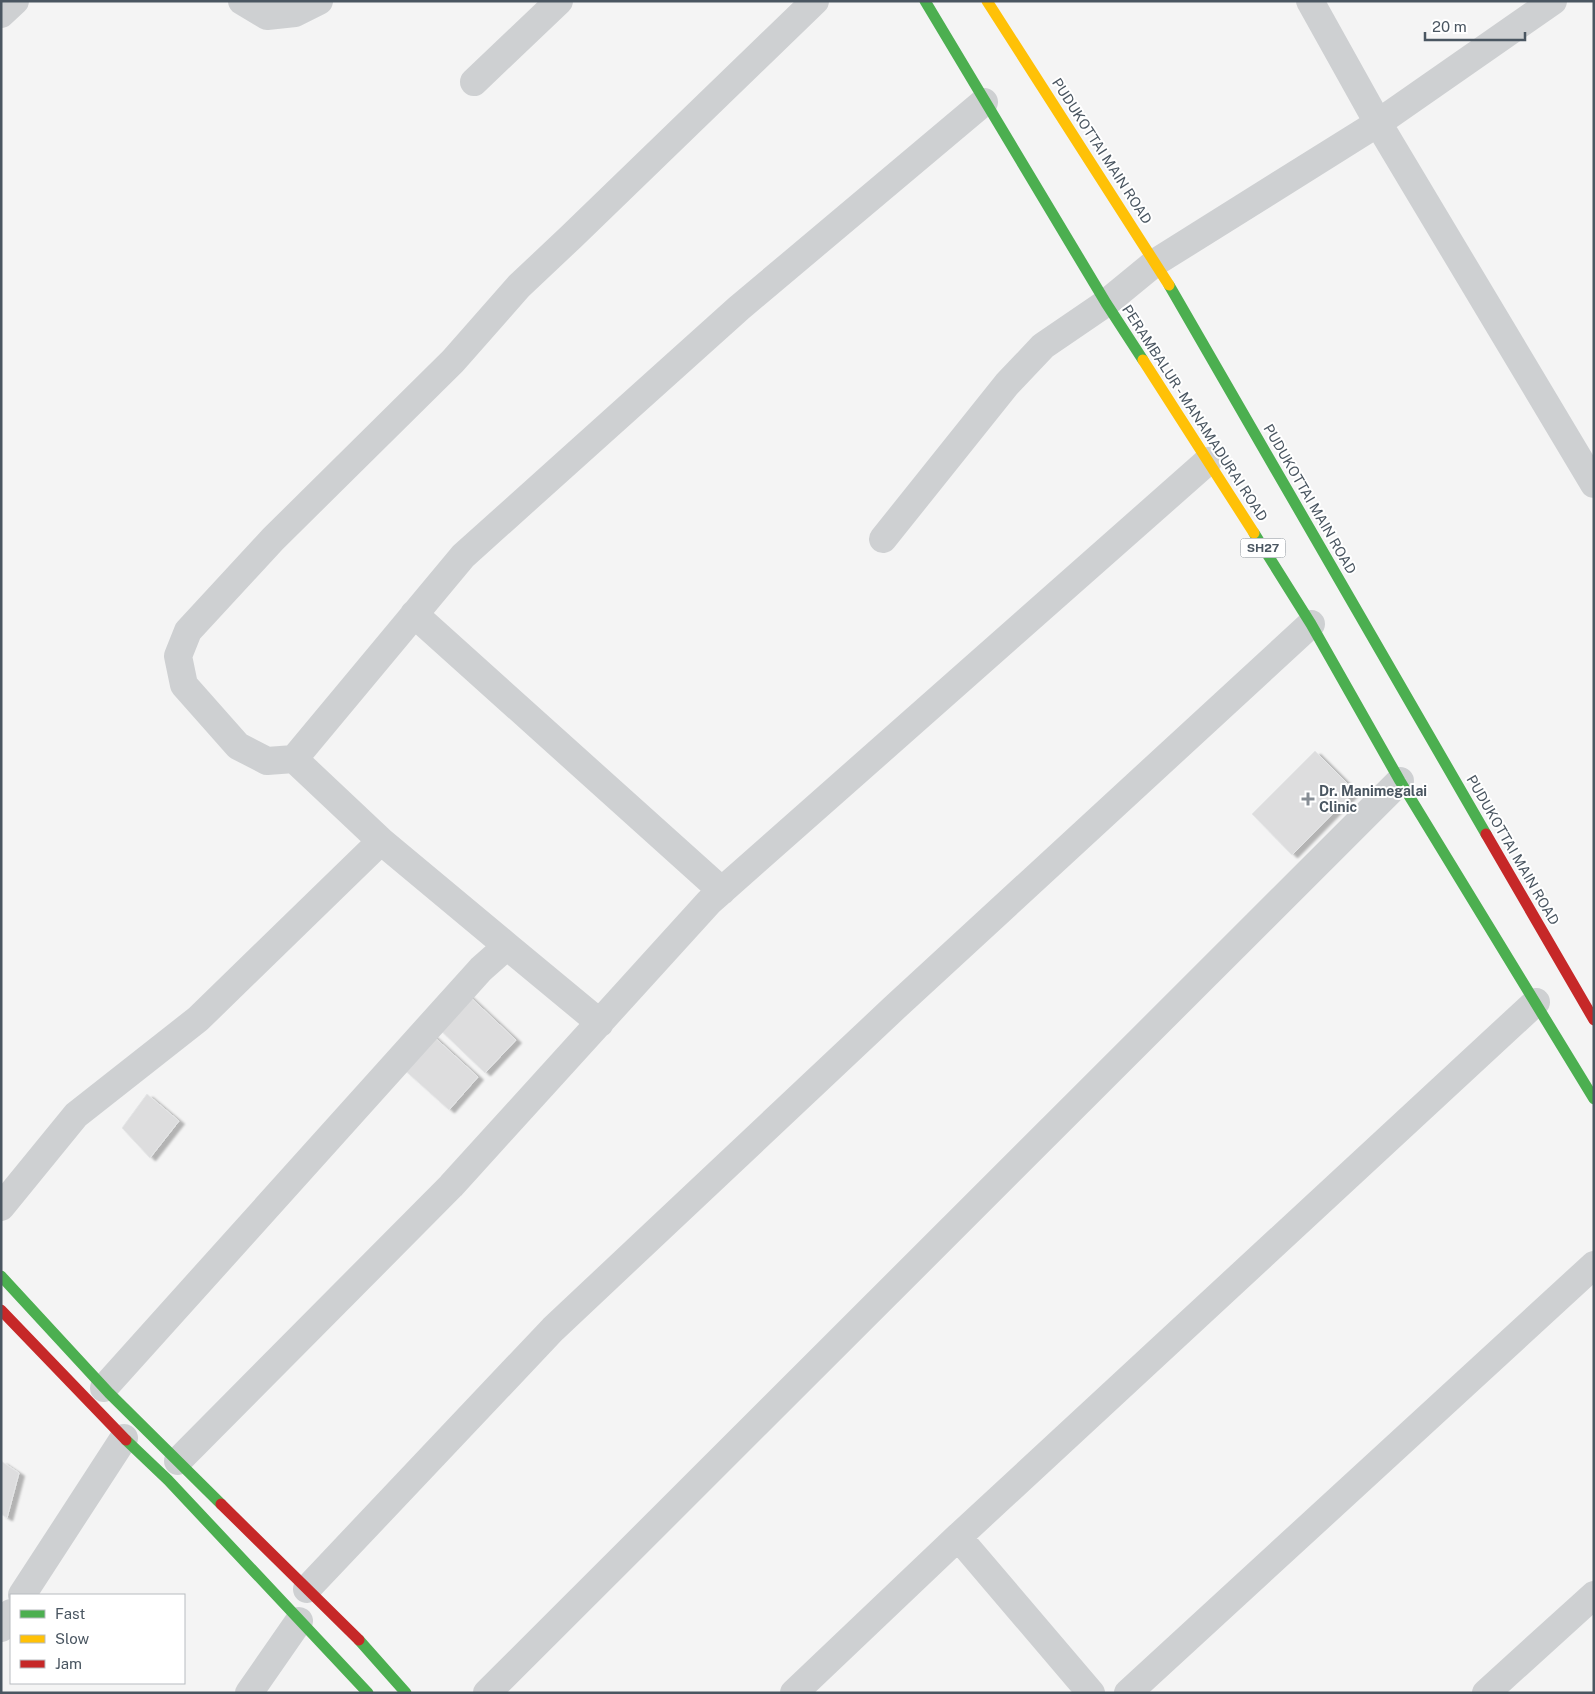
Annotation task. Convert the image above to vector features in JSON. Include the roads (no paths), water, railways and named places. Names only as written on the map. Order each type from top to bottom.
[{"type":"main road","name":"PERAMBALUR - MANAMADURAI ROAD","points":[[925,1],[1106,303],[1310,624],[1400,781],[1594,1099]]},
{"type":"main road","name":"PUDUKOTTAI MAIN ROAD","points":[[987,1],[1156,262],[1594,1020]]},
{"type":"main road","points":[[1,1276],[104,1388],[354,1635],[406,1693]]},
{"type":"main road","points":[[1,1310],[124,1438],[168,1480],[299,1622],[368,1693]]},
{"type":"street","points":[[1,14],[15,1]]},
{"type":"street","points":[[242,1],[267,16],[295,13],[320,1]]},
{"type":"street","points":[[474,82],[559,1]]},
{"type":"street","points":[[600,1023],[381,841],[294,760],[267,761],[238,746],[184,685],[178,656],[188,631],[273,539],[453,360],[519,286],[815,1]]},
{"type":"street","points":[[1310,1],[1378,123],[1594,484]]},
{"type":"street","points":[[883,538],[1007,384],[1043,346],[1106,303],[1156,262],[1378,123],[1553,1]]},
{"type":"street","points":[[294,760],[463,556],[710,334],[984,102]]},
{"type":"street","points":[[178,1461],[451,1186],[709,902],[1208,461]]},
{"type":"street","points":[[414,614],[722,891]]},
{"type":"street","points":[[307,1588],[552,1329],[900,1003],[1310,624]]},
{"type":"street","points":[[487,1693],[1400,781]]},
{"type":"street","points":[[1,1207],[76,1115],[198,1019],[381,841]]},
{"type":"street","points":[[104,1388],[481,969],[506,946]]},
{"type":"street","points":[[794,1693],[958,1537],[1536,1002]]},
{"type":"street","points":[[1128,1693],[1594,1264]]},
{"type":"street","points":[[23,1594],[124,1438]]},
{"type":"street","points":[[958,1537],[1091,1693]]},
{"type":"street","points":[[1486,1693],[1594,1595]]},
{"type":"street","points":[[1,1628],[10,1614]]},
{"type":"street","points":[[249,1693],[299,1622]]},
{"type":"place","name":"Dr. Manimegalai Clinic","points":[[1308,799]]}]
